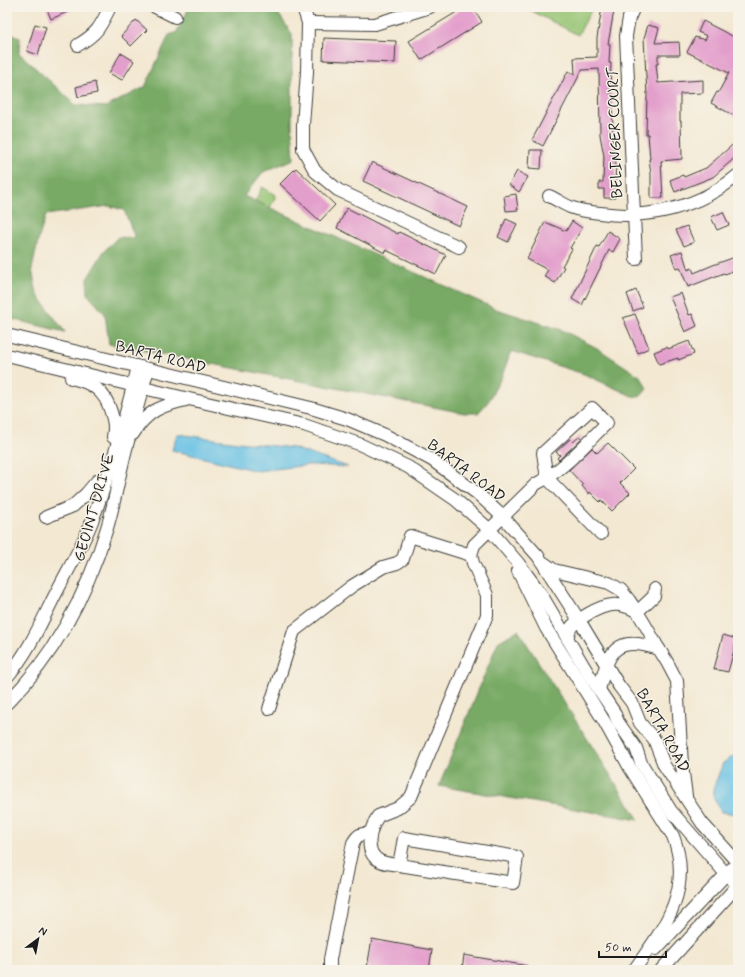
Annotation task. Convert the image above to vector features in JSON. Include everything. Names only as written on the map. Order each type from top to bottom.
[{"type":"street","points":[[78,46],[96,32],[110,7]]},
{"type":"street","points":[[155,7],[175,17]]},
{"type":"street","points":[[303,7],[308,23],[303,149],[315,171],[338,190],[459,247]]},
{"type":"street","points":[[308,23],[375,24],[430,7]]},
{"type":"street","name":"BELINGER COURT","points":[[634,7],[629,18],[626,36],[636,259]]},
{"type":"street","points":[[549,196],[571,207],[586,212],[614,215],[658,213],[690,204],[714,192],[738,175]]},
{"type":"street","name":"BARTA ROAD","points":[[7,335],[311,408],[347,419],[385,434],[432,460],[478,494],[503,517],[542,562],[619,686],[632,703],[640,724],[654,739],[664,765],[702,823],[738,862]]},
{"type":"street","name":"BARTA ROAD","points":[[7,355],[304,425],[359,444],[408,467],[456,500],[490,530],[512,555],[542,594],[589,675],[636,748],[641,762],[671,811],[726,874],[738,885]]},
{"type":"street","points":[[7,358],[49,373],[80,380],[94,386],[103,394],[108,401],[115,425],[112,443],[112,460]]},
{"type":"street","name":"GEOINT DRIVE","points":[[7,703],[38,668],[66,626],[90,578],[108,527],[128,442],[143,368]]},
{"type":"street","name":"GEOINT DRIVE","points":[[7,677],[18,664],[39,629],[54,612],[77,572],[93,534],[93,516],[138,387]]},
{"type":"street","points":[[128,442],[139,425],[150,414],[165,405],[189,399]]},
{"type":"street","points":[[399,865],[404,838],[517,857],[513,883],[399,865],[382,862],[372,853],[370,846],[370,834],[378,816],[398,808],[411,798],[486,615],[487,595],[471,555],[474,545],[536,484],[547,478],[608,423],[592,408],[543,453],[547,478],[601,534]]},
{"type":"street","points":[[46,517],[73,506],[97,481],[106,478]]},
{"type":"street","points":[[73,506],[93,516],[110,516]]},
{"type":"street","points":[[269,708],[294,631],[352,586],[383,567],[397,563],[403,559],[410,536],[471,555]]},
{"type":"street","points":[[512,555],[518,572],[546,628],[604,721],[630,768],[673,836],[676,845],[680,864],[677,899],[665,926],[636,970]]},
{"type":"street","points":[[542,562],[554,570],[609,583],[621,590],[637,612],[677,681],[682,765],[688,801]]},
{"type":"street","points":[[637,612],[654,596],[655,589]]},
{"type":"street","points":[[567,638],[569,630],[574,624],[599,608],[613,604],[624,606],[637,612]]},
{"type":"street","points":[[599,690],[606,664],[615,650],[625,644],[639,644],[659,649]]},
{"type":"street","points":[[651,801],[683,824]]},
{"type":"street","points":[[330,970],[330,959],[353,843],[357,836],[362,833],[370,834]]},
{"type":"street","points":[[636,970],[738,862]]},
{"type":"street","points":[[661,970],[738,885]]},
{"type":"green space","points":[[183,7],[275,7],[292,34],[292,125],[294,159],[263,172],[244,196],[496,309],[562,330],[597,348],[641,377],[647,389],[640,397],[632,396],[584,374],[511,351],[502,376],[488,402],[478,413],[464,413],[109,344],[105,314],[88,295],[87,279],[104,251],[118,237],[135,238],[124,210],[109,206],[46,215],[39,237],[32,269],[37,294],[65,332],[7,318],[8,31],[20,38],[19,53],[76,105],[106,107],[145,87],[169,35],[177,32],[188,10]]},
{"type":"green space","points":[[524,7],[593,7],[578,35]]},
{"type":"green space","points":[[262,187],[276,195],[269,210],[255,202]]},
{"type":"green space","points":[[518,630],[639,820],[439,786],[498,642]]},
{"type":"water","points":[[177,434],[293,448],[348,467],[310,465],[257,471],[172,450]]},
{"type":"water","points":[[738,753],[738,814],[721,812],[713,797],[715,784],[723,763]]},
{"type":"building","points":[[46,7],[79,7],[51,19]]},
{"type":"building","points":[[465,7],[473,7],[482,22],[421,60],[409,41]]},
{"type":"building","points":[[602,7],[616,7],[608,44],[610,44],[609,63],[611,63],[610,94],[612,94],[613,131],[611,131],[616,155],[615,198],[604,198],[604,189],[599,189],[599,182],[603,182],[604,156],[600,135],[599,69],[582,70],[543,146],[532,140],[568,71],[575,74],[574,58],[597,57],[597,38]]},
{"type":"building","points":[[136,20],[147,30],[131,46],[121,36]]},
{"type":"building","points":[[703,21],[738,39],[738,118],[711,103],[729,73],[687,52],[695,37],[705,40],[707,36],[698,32]]},
{"type":"building","points":[[35,24],[46,27],[38,55],[27,51]]},
{"type":"building","points":[[648,25],[659,28],[655,43],[679,42],[680,55],[658,55],[658,64],[656,64],[658,83],[703,80],[703,93],[680,94],[682,159],[661,161],[663,198],[651,198],[650,159],[648,134],[646,134],[647,95],[644,38]]},
{"type":"building","points":[[324,38],[396,41],[395,63],[323,60]]},
{"type":"building","points":[[121,53],[134,61],[122,80],[109,73]]},
{"type":"building","points":[[95,82],[97,93],[78,97],[76,87]]},
{"type":"building","points":[[738,140],[738,155],[713,177],[675,192],[670,180],[683,175],[684,177],[706,168]]},
{"type":"building","points":[[530,150],[542,150],[541,169],[529,168]]},
{"type":"building","points":[[372,162],[468,207],[459,226],[363,181]]},
{"type":"building","points":[[296,168],[335,205],[320,221],[280,184]]},
{"type":"building","points":[[517,171],[528,177],[519,192],[509,185]]},
{"type":"building","points":[[516,194],[518,210],[506,211],[504,196]]},
{"type":"building","points":[[347,208],[398,234],[399,232],[446,255],[436,274],[386,250],[385,253],[337,228]]},
{"type":"building","points":[[723,212],[729,225],[717,230],[711,217]]},
{"type":"building","points":[[506,219],[517,224],[508,242],[498,237]]},
{"type":"building","points":[[572,221],[582,228],[570,248],[572,249],[562,266],[564,267],[555,283],[544,276],[548,270],[527,259],[545,222],[566,231]]},
{"type":"building","points":[[687,226],[694,242],[684,246],[676,230]]},
{"type":"building","points":[[608,231],[620,239],[613,252],[609,250],[582,305],[572,299],[597,246],[599,247]]},
{"type":"building","points":[[682,251],[688,270],[692,268],[694,273],[738,256],[738,269],[688,287],[680,267],[676,268],[671,255]]},
{"type":"building","points":[[636,290],[643,307],[633,311],[627,294]]},
{"type":"building","points":[[681,293],[689,315],[692,314],[697,326],[685,332],[670,297]]},
{"type":"building","points":[[635,314],[649,348],[638,353],[623,318]]},
{"type":"building","points":[[689,341],[694,354],[678,360],[678,358],[659,364],[654,352],[667,347],[668,349]]},
{"type":"building","points":[[580,436],[582,438],[559,460],[557,458],[560,455],[556,452],[570,439],[573,442]]},
{"type":"building","points":[[608,443],[634,469],[620,483],[630,493],[612,511],[601,500],[600,502],[590,492],[589,494],[569,470],[592,448],[597,453]]},
{"type":"building","points":[[723,635],[737,639],[728,672],[714,669]]},
{"type":"building","points":[[372,939],[432,950],[429,970],[377,970],[367,968]]},
{"type":"building","points":[[464,955],[528,966],[528,970],[462,970]]}]
